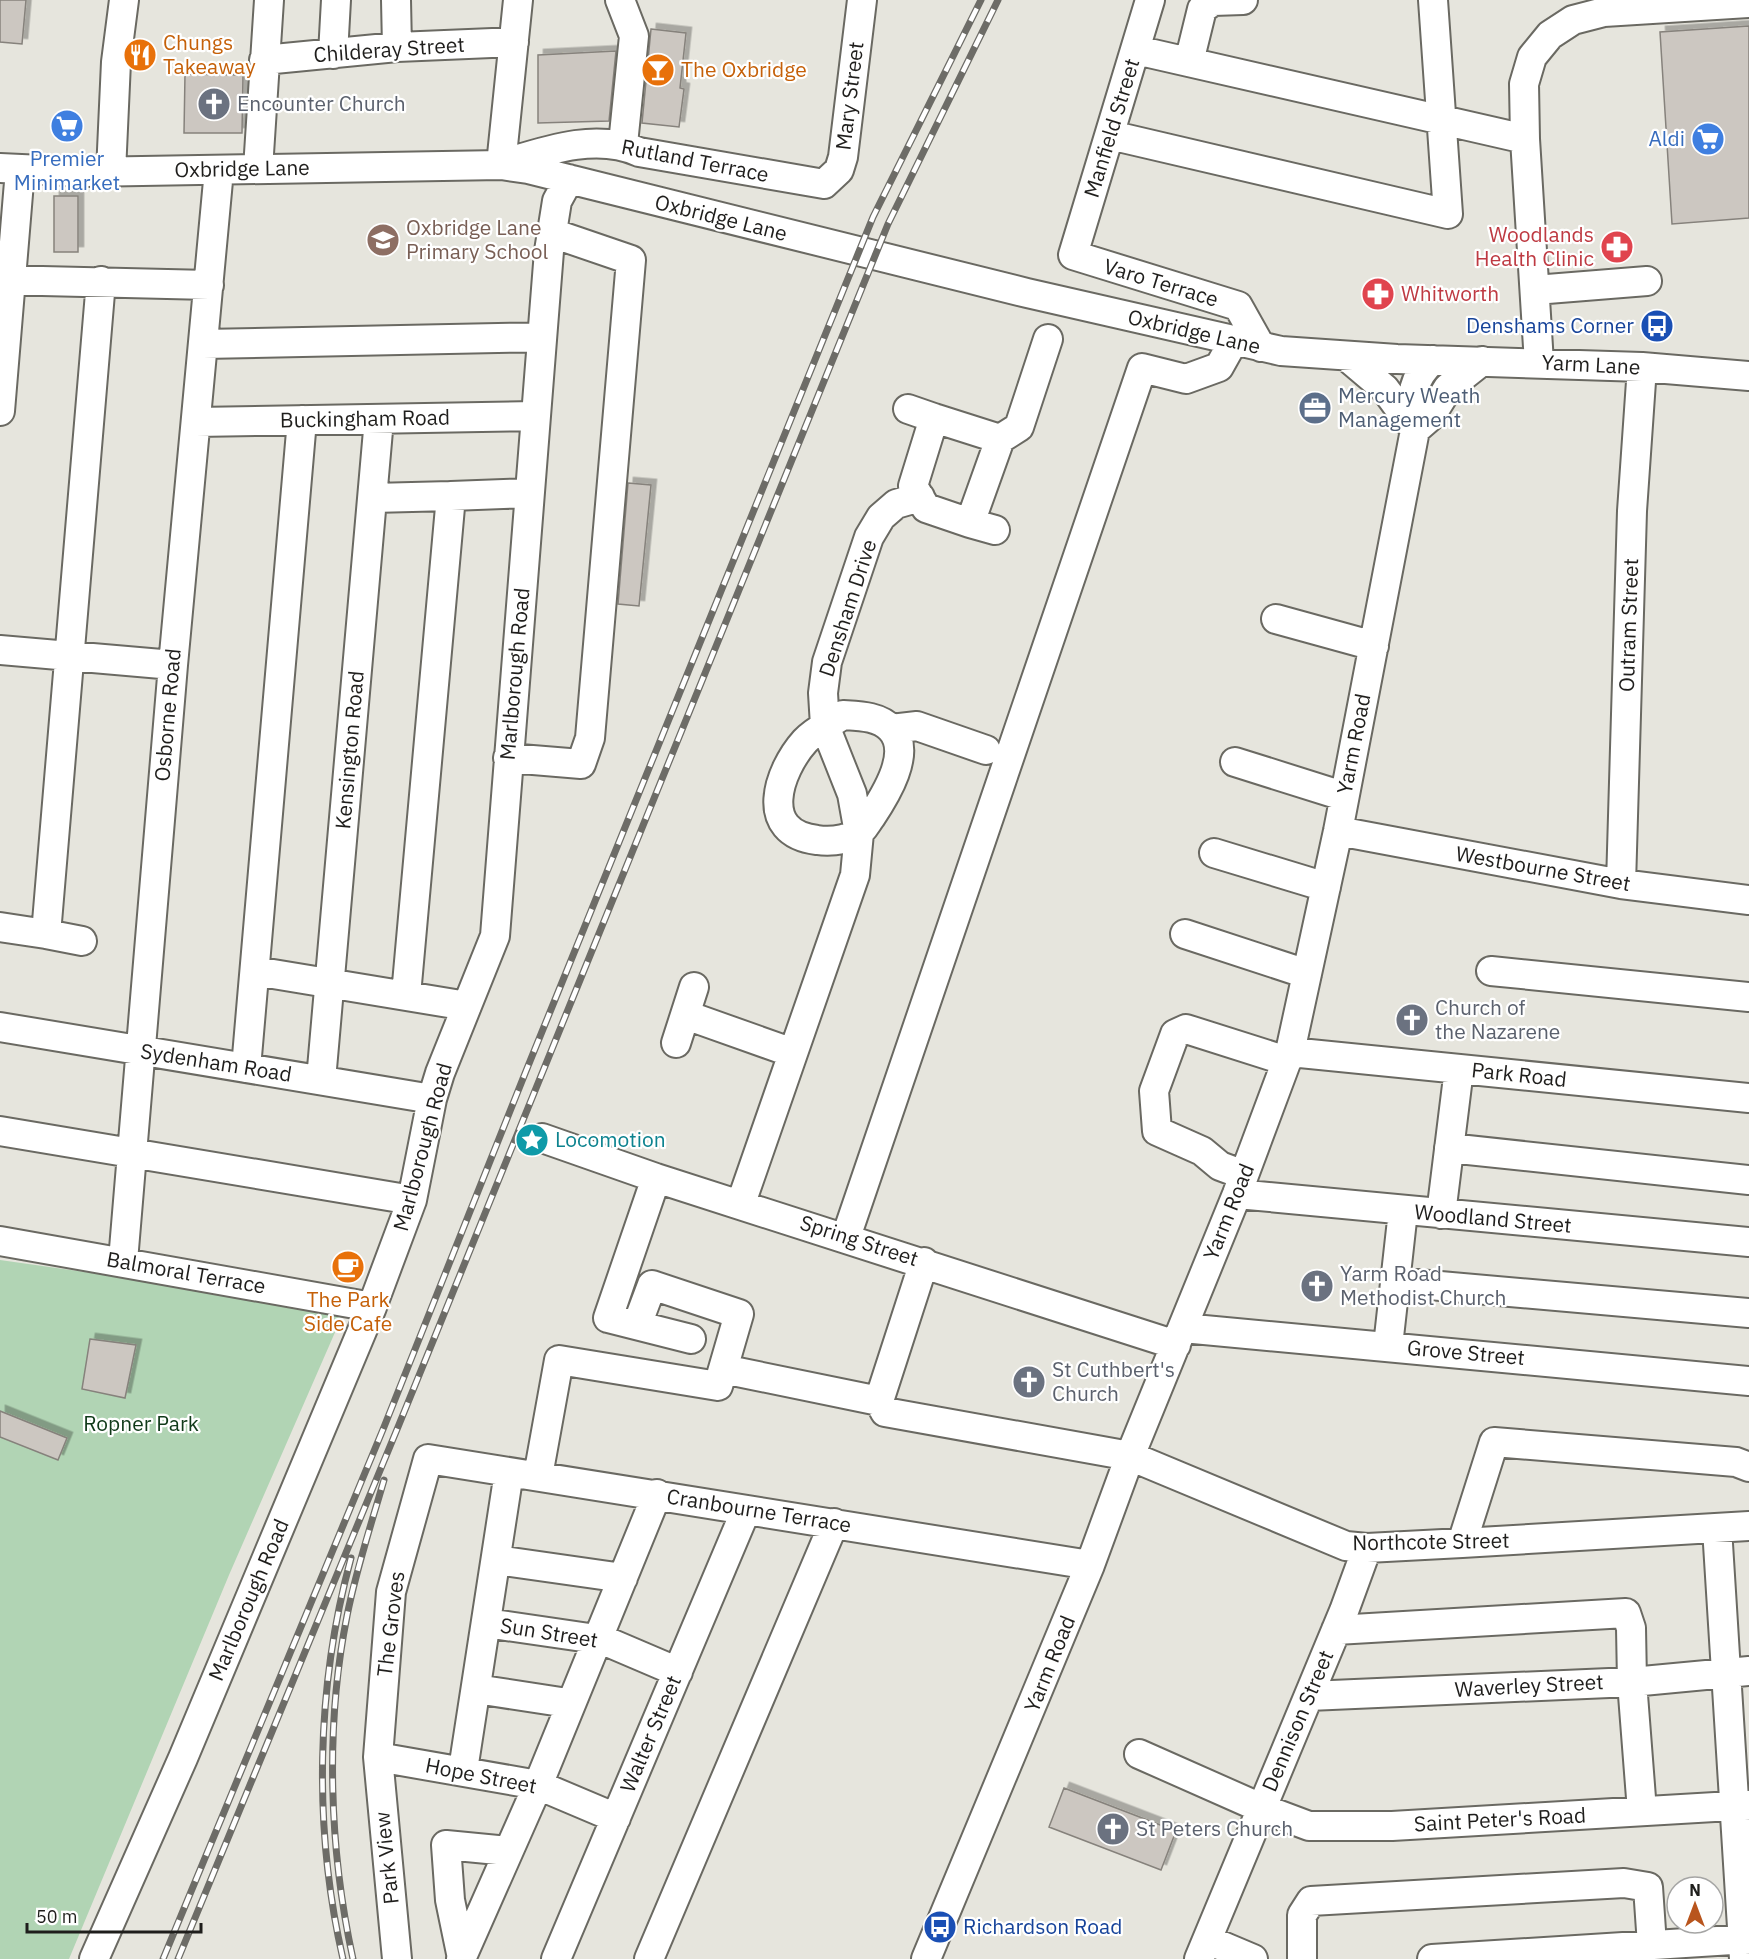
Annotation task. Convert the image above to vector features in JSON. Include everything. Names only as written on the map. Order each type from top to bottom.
[{"type":"street","points":[[111,172],[116,62],[124,0]]},
{"type":"street","points":[[258,169],[269,0]]},
{"type":"street","points":[[333,54],[336,0]]},
{"type":"street","points":[[396,0],[397,47]]},
{"type":"street","points":[[501,165],[519,0]]},
{"type":"street","points":[[620,0],[634,36],[623,144]]},
{"type":"street","name":"Mary Street","points":[[824,184],[839,170],[843,156],[861,0]]},
{"type":"street","name":"Manfield Street","points":[[1072,255],[1150,0]]},
{"type":"street","points":[[1202,65],[1202,9],[1213,1],[1243,0]]},
{"type":"street","points":[[1110,135],[1448,214],[1434,118],[1433,0]]},
{"type":"street","points":[[1539,363],[1525,139],[1524,84],[1532,57],[1572,10],[1604,12],[1710,3],[1749,3]]},
{"type":"street","name":"Childeray Street","points":[[264,60],[397,47],[514,42]]},
{"type":"street","points":[[1136,50],[1525,139]]},
{"type":"street","name":"Rutland Terrace","points":[[501,165],[566,145],[623,144],[639,152],[824,184]]},
{"type":"street","name":"Oxbridge Lane","points":[[10,169],[111,172],[501,165],[569,179],[1233,342],[1346,356],[1433,360]]},
{"type":"street","points":[[0,411],[10,169]]},
{"type":"street","name":"Osborne Road","points":[[123,1261],[172,665],[219,170]]},
{"type":"street","name":"Marlborough Road","points":[[94,1959],[183,1758],[372,1307],[412,1200],[432,1099],[495,936],[534,416],[552,233],[557,201],[569,179]]},
{"type":"street","points":[[508,758],[582,764],[590,738],[625,466],[631,261],[552,233]]},
{"type":"street","name":"Varo Terrace","points":[[1072,255],[1238,306],[1262,347]]},
{"type":"street","points":[[6,280],[209,285]]},
{"type":"street","points":[[46,934],[101,281]]},
{"type":"street","points":[[1534,290],[1647,281]]},
{"type":"street","points":[[203,344],[542,337]]},
{"type":"street","points":[[934,418],[913,486],[926,508],[983,526],[1000,439],[1019,427],[1048,339]]},
{"type":"street","points":[[846,1237],[1142,368],[1186,379],[1219,367],[1233,342]]},
{"type":"street","points":[[1346,356],[1385,389],[1415,430],[1430,417],[1448,388],[1482,361]]},
{"type":"street","name":"Yarm Lane","points":[[1433,360],[1642,367],[1749,376]]},
{"type":"street","name":"Yarm Road","points":[[926,1959],[1090,1565],[1130,1456],[1241,1185],[1288,1057],[1338,831],[1415,430],[1413,392],[1419,372],[1433,360]]},
{"type":"street","name":"Outram Street","points":[[1621,884],[1632,512],[1640,424],[1642,367]]},
{"type":"street","points":[[908,409],[1000,439]]},
{"type":"street","name":"Buckingham Road","points":[[196,422],[534,416]]},
{"type":"street","name":"Kensington Road","points":[[321,1080],[380,419]]},
{"type":"street","points":[[246,1068],[302,420]]},
{"type":"street","points":[[373,498],[529,493]]},
{"type":"street","points":[[406,995],[451,496]]},
{"type":"street","name":"Densham Drive","points":[[741,1203],[855,875],[859,834],[852,794],[825,726],[822,693],[827,662],[869,537],[881,517],[896,504],[920,497]]},
{"type":"street","points":[[1276,619],[1374,646]]},
{"type":"street","points":[[0,650],[172,665]]},
{"type":"street","points":[[891,729],[898,746],[897,763],[879,804],[859,834],[835,841],[814,840],[799,835],[787,826],[779,813],[777,800],[787,767],[807,740],[843,715],[870,717],[891,729],[917,726],[986,750]]},
{"type":"street","points":[[1235,762],[1343,796]]},
{"type":"street","name":"Westbourne Street","points":[[1338,831],[1621,884],[1749,900]]},
{"type":"street","points":[[1214,853],[1326,887]]},
{"type":"street","points":[[0,927],[82,940]]},
{"type":"street","points":[[1185,934],[1307,974]]},
{"type":"street","points":[[255,971],[467,1006]]},
{"type":"street","points":[[1491,971],[1749,997]]},
{"type":"street","points":[[676,1043],[694,987]]},
{"type":"street","points":[[686,1016],[793,1053]]},
{"type":"street","name":"Sydenham Road","points":[[0,1027],[432,1099]]},
{"type":"street","name":"Park Road","points":[[1241,1185],[1202,1151],[1161,1134],[1155,1127],[1154,1091],[1175,1034],[1186,1029],[1288,1057],[1459,1069],[1749,1098]]},
{"type":"street","points":[[1440,1214],[1459,1069]]},
{"type":"street","points":[[0,1131],[412,1200]]},
{"type":"street","name":"Spring Street","points":[[542,1138],[656,1178],[924,1262],[1179,1336]]},
{"type":"street","points":[[1449,1148],[1749,1180]]},
{"type":"street","points":[[656,1178],[608,1318],[691,1339]]},
{"type":"street","name":"Woodland Street","points":[[1241,1185],[1403,1210],[1749,1242]]},
{"type":"street","points":[[1388,1346],[1403,1210]]},
{"type":"street","name":"Balmoral Terrace","points":[[0,1241],[372,1307]]},
{"type":"street","points":[[723,1369],[879,1401],[924,1262]]},
{"type":"street","points":[[1395,1282],[1749,1313]]},
{"type":"street","points":[[538,1476],[559,1360],[718,1386],[739,1314],[652,1285],[637,1325]]},
{"type":"street","name":"Grove Street","points":[[1179,1336],[1388,1346],[1749,1381]]},
{"type":"street","name":"Northcote Street","points":[[879,1401],[885,1412],[1130,1456],[1346,1546],[1367,1548],[1462,1544],[1717,1528],[1749,1521]]},
{"type":"street","points":[[1462,1544],[1494,1442],[1736,1462],[1749,1467]]},
{"type":"street","name":"Cranbourne Terrace","points":[[428,1459],[1090,1565]]},
{"type":"street","name":"The Groves","points":[[378,1757],[391,1592],[428,1459]]},
{"type":"street","points":[[463,1770],[509,1472]]},
{"type":"street","points":[[462,1959],[538,1785],[657,1494]]},
{"type":"street","name":"Walter Street","points":[[556,1959],[746,1510]]},
{"type":"street","points":[[650,1959],[834,1523]]},
{"type":"street","points":[[1432,1959],[1652,1945],[1745,1946],[1738,1673],[1717,1528]]},
{"type":"street","name":"Dennison Street","points":[[1204,1949],[1336,1630],[1367,1548]]},
{"type":"street","points":[[496,1560],[623,1578]]},
{"type":"street","points":[[1336,1630],[1626,1613],[1632,1628],[1632,1682],[1642,1812]]},
{"type":"street","name":"Sun Street","points":[[486,1623],[598,1639],[678,1672]]},
{"type":"street","name":"Waverley Street","points":[[1309,1696],[1632,1682],[1738,1673]]},
{"type":"street","points":[[476,1689],[561,1702],[570,1707]]},
{"type":"street","name":"Saint Peter's Road","points":[[1139,1754],[1261,1808],[1309,1826],[1392,1826],[1741,1805]]},
{"type":"street","name":"Hope Street","points":[[378,1757],[463,1770],[538,1785],[616,1818]]},
{"type":"street","name":"Park View","points":[[378,1757],[397,1959]]},
{"type":"street","points":[[462,1959],[450,1900],[446,1845],[508,1851]]},
{"type":"street","points":[[1302,1959],[1302,1916],[1311,1901],[1624,1883],[1648,1887],[1652,1945]]},
{"type":"street","points":[[1204,1949],[1253,1959]]},
{"type":"green space","name":"Ropner Park","points":[[0,1260],[120,1277],[343,1314],[229,1575],[69,1959],[0,1959]]},
{"type":"building","points":[[0,0],[26,0],[22,44],[0,42]]},
{"type":"building","name":"Aldi","points":[[1749,26],[1749,218],[1672,224],[1660,32]]},
{"type":"building","name":"The Oxbridge","points":[[651,29],[686,33],[680,88],[684,89],[679,127],[642,123]]},
{"type":"building","points":[[616,51],[609,121],[538,123],[538,55]]},
{"type":"building","name":"Encounter Church","points":[[185,74],[243,75],[242,133],[184,133]]},
{"type":"building","points":[[54,196],[78,196],[78,252],[54,252]]},
{"type":"building","points":[[628,483],[651,485],[639,606],[618,604]]},
{"type":"building","points":[[90,1339],[136,1345],[125,1398],[82,1389]]},
{"type":"building","points":[[0,1411],[67,1438],[58,1460],[0,1437]]},
{"type":"building","name":"St Peters Church","points":[[1064,1788],[1176,1831],[1161,1870],[1049,1827]]},
{"type":"railway","points":[[163,1959],[384,1427],[873,217],[981,0]]},
{"type":"railway","points":[[178,1959],[398,1427],[888,224],[998,0]]},
{"type":"railway","points":[[353,1959],[345,1917],[335,1831],[333,1788],[335,1701],[347,1616],[384,1480]]},
{"type":"railway","points":[[343,1959],[333,1909],[327,1859],[323,1809],[323,1758],[325,1707],[331,1657],[339,1607],[351,1558]]},
{"type":"place","name":"Chungs Takeaway","points":[[140,55]]},
{"type":"place","name":"The Oxbridge","points":[[658,70]]},
{"type":"place","name":"Encounter Church","points":[[214,104]]},
{"type":"place","name":"Premier Minimarket","points":[[67,126]]},
{"type":"place","name":"Aldi","points":[[1708,139]]},
{"type":"place","name":"Oxbridge Lane Primary School","points":[[383,240]]},
{"type":"place","name":"Woodlands Health Clinic","points":[[1617,247]]},
{"type":"place","name":"Whitworth","points":[[1378,294]]},
{"type":"place","name":"Denshams Corner","points":[[1657,326]]},
{"type":"place","name":"Mercury Weath Management","points":[[1315,408]]},
{"type":"place","name":"Church of the Nazarene","points":[[1412,1020]]},
{"type":"place","name":"Locomotion","points":[[532,1140]]},
{"type":"place","name":"The Park Side Cafe","points":[[348,1267]]},
{"type":"place","name":"Yarm Road Methodist Church","points":[[1317,1286]]},
{"type":"place","name":"St Cuthbert's Church","points":[[1029,1382]]},
{"type":"place","name":"St Peters Church","points":[[1113,1829]]},
{"type":"place","name":"Richardson Road","points":[[940,1927]]}]
